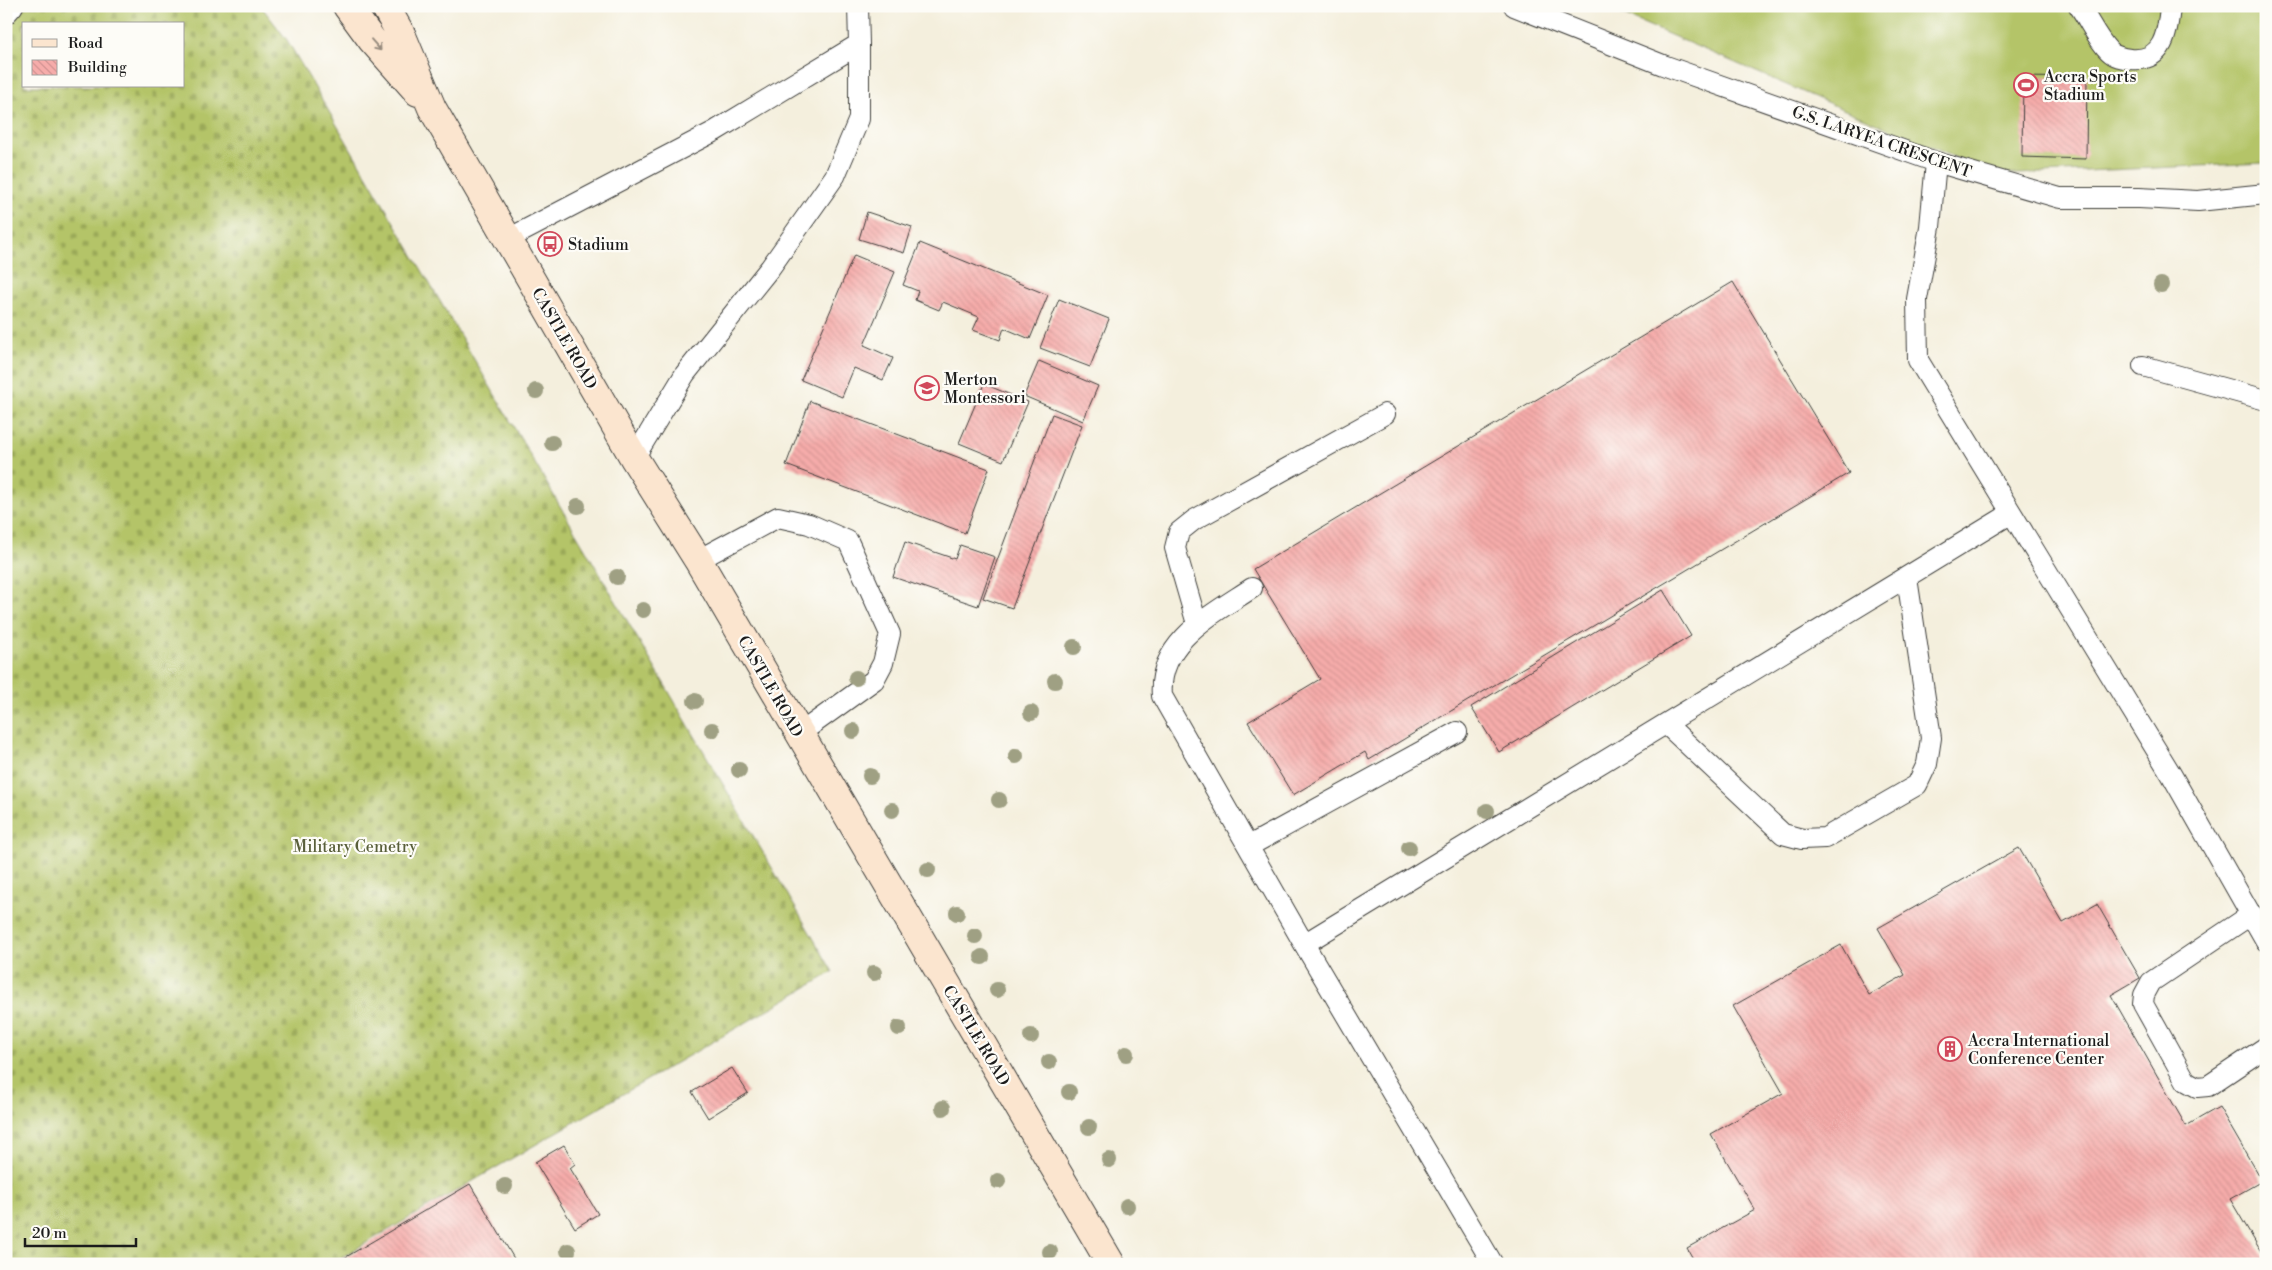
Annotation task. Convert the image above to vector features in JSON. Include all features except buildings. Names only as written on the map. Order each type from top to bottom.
[{"type":"main road","name":"CASTLE ROAD","points":[[347,6],[372,40],[432,108]]},
{"type":"main road","name":"CASTLE ROAD","points":[[385,6],[402,36],[432,108],[634,458],[698,560],[1111,1264]]},
{"type":"lane","points":[[6,14],[13,6]]},
{"type":"lane","points":[[634,458],[685,374],[770,268],[835,176],[859,120],[858,6]]},
{"type":"lane","name":"G.S. LARYEA CRESCENT","points":[[1514,6],[1662,65],[1936,162],[2060,198],[2139,198],[2198,201],[2266,194]]},
{"type":"lane","points":[[2079,6],[2109,51],[2119,57],[2136,59],[2154,55],[2164,43],[2168,28],[2170,6]]},
{"type":"lane","points":[[508,239],[715,131],[859,44]]},
{"type":"lane","points":[[1936,162],[1930,228],[1917,299],[1918,360],[2010,514],[2172,774],[2266,941]]},
{"type":"lane","points":[[2143,366],[2266,400]]},
{"type":"lane","points":[[1197,624],[1175,548],[1179,532],[1194,520],[1385,414]]},
{"type":"lane","points":[[1304,944],[2010,514]]},
{"type":"lane","points":[[698,560],[778,517],[809,524],[848,542],[890,634],[883,663],[874,680],[799,734]]},
{"type":"lane","points":[[1666,724],[1783,834],[1802,839],[1825,838],[1918,785],[1928,764],[1931,738],[1907,578]]},
{"type":"lane","points":[[1252,588],[1197,624],[1168,657],[1161,680],[1162,696],[1304,944],[1493,1264]]},
{"type":"lane","points":[[1249,846],[1457,732]]},
{"type":"lane","points":[[2252,914],[2151,982],[2144,995],[2144,1004],[2186,1081],[2196,1087],[2208,1086],[2266,1047]]},
{"type":"green space","name":"Military Cemetry","points":[[6,6],[261,6],[287,40],[833,972],[330,1264],[6,1264]]},
{"type":"green space","name":"Accra Sports Stadium","points":[[1603,6],[2266,6],[2266,163],[1996,175]]},
{"type":"place","name":"Accra Sports Stadium","points":[[2026,85]]},
{"type":"place","name":"Stadium","points":[[550,244]]},
{"type":"place","name":"Merton Montessori","points":[[927,388]]},
{"type":"place","name":"Accra International Conference Center","points":[[1950,1049]]}]
